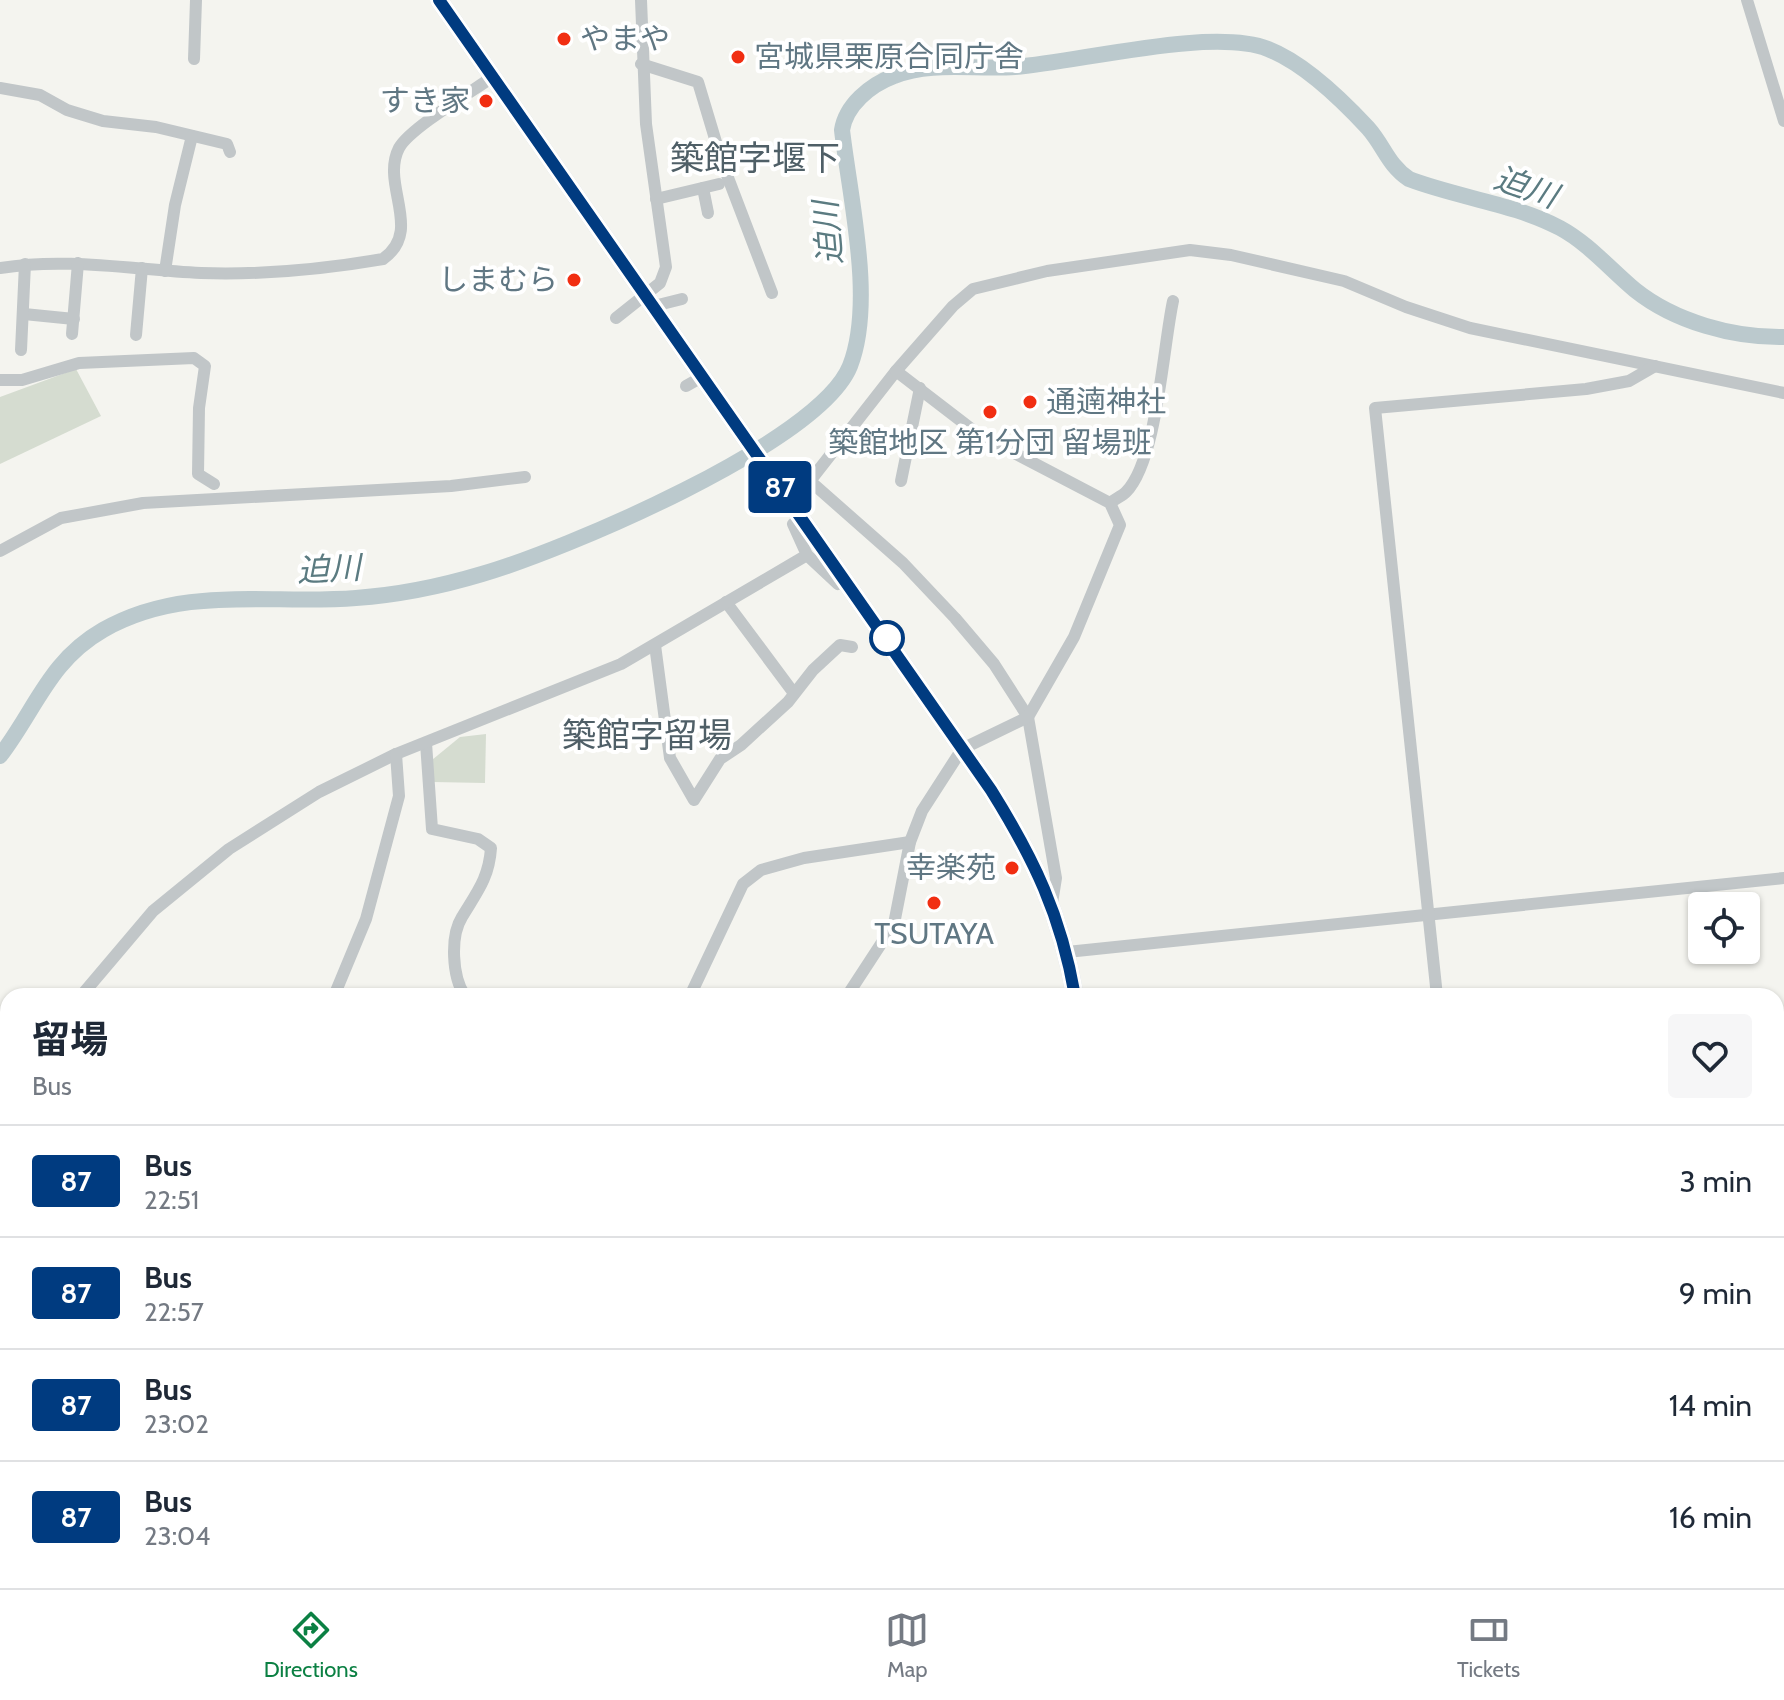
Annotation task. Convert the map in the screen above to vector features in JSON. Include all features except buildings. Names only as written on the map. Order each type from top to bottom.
[{"type":"highway","points":[[439,0],[650,301],[694,382],[720,404],[846,579],[1028,850],[1052,903],[1067,952],[1074,988]]},
{"type":"street","points":[[194,59],[196,0]]},
{"type":"street","points":[[641,0],[641,64],[665,273],[650,301]]},
{"type":"street","points":[[1747,0],[1784,121]]},
{"type":"street","points":[[641,64],[698,82],[722,162],[772,293]]},
{"type":"street","points":[[0,268],[78,263],[165,271],[276,270],[383,259],[395,248],[403,232],[395,176],[399,147],[411,135],[494,76]]},
{"type":"street","points":[[0,88],[40,95],[67,110],[103,121],[156,127],[227,144],[230,152]]},
{"type":"street","points":[[165,271],[175,205],[192,136]]},
{"type":"street","points":[[656,199],[719,184]]},
{"type":"street","points":[[703,188],[708,213]]},
{"type":"street","points":[[784,493],[810,481],[896,371],[953,306],[973,289],[1047,271],[1190,250],[1231,255],[1344,281],[1406,307],[1470,328],[1784,393]]},
{"type":"street","points":[[72,334],[78,263]]},
{"type":"street","points":[[21,350],[25,264]]},
{"type":"street","points":[[136,335],[142,268]]},
{"type":"street","points":[[616,318],[650,301],[682,299]]},
{"type":"street","points":[[1110,503],[1126,492],[1142,465],[1173,301]]},
{"type":"street","points":[[24,314],[74,319]]},
{"type":"street","points":[[0,380],[22,380],[93,361],[194,358],[205,366],[199,408],[198,474],[214,484]]},
{"type":"street","points":[[1436,988],[1375,408],[1586,389],[1629,381],[1655,366]]},
{"type":"street","points":[[852,988],[894,924],[910,842],[922,811],[962,749],[1028,717],[1074,637],[1120,525],[1110,503],[978,434],[896,371]]},
{"type":"street","points":[[901,481],[920,388]]},
{"type":"street","points":[[0,551],[61,518],[129,505],[262,494],[451,486],[525,477]]},
{"type":"street","points":[[810,481],[903,563],[955,618],[994,664],[1028,717],[1056,878],[1052,903]]},
{"type":"street","points":[[801,516],[793,524],[807,555],[838,584],[846,579]]},
{"type":"street","points":[[88,988],[153,911],[229,849],[319,792],[396,754],[621,664],[807,555]]},
{"type":"street","points":[[726,602],[793,692]]},
{"type":"street","points":[[655,645],[670,758],[694,800],[720,759],[788,702],[793,692],[840,645],[852,647]]},
{"type":"street","points":[[426,743],[432,829],[478,839],[491,848],[490,869],[479,895],[460,919],[454,952],[463,988]]},
{"type":"street","points":[[337,988],[366,919],[399,796],[396,754]]},
{"type":"street","points":[[694,988],[743,884],[761,870],[804,858],[910,842]]},
{"type":"street","points":[[1067,952],[1784,878]]},
{"type":"shaded area","points":[[76,369],[101,416],[0,464],[0,397]]},
{"type":"shaded area","points":[[486,734],[485,783],[433,782],[432,760],[460,737]]},
{"type":"waterway","name":"迫川","points":[[0,756],[69,656],[103,630],[134,616],[165,607],[228,599],[372,597],[467,578],[520,562],[625,518],[741,460],[791,428],[829,396],[850,366],[857,340],[861,281],[842,130],[844,121],[854,104],[868,90],[908,71],[938,67],[1015,67],[1180,44],[1244,43],[1268,49],[1295,63],[1334,94],[1368,128],[1396,168],[1409,179],[1523,212],[1560,228],[1590,249],[1635,290],[1668,311],[1725,331],[1784,337]]},
{"type":"bus line","name":"87","points":[[439,0],[991,790],[1041,876],[1067,952],[1074,988]]},
{"type":"place","name":"やまや","points":[[564,39]]},
{"type":"place","name":"宮城県栗原合同庁舎","points":[[738,57]]},
{"type":"place","name":"すき家","points":[[486,101]]},
{"type":"place","name":"しまむら","points":[[574,280]]},
{"type":"place","name":"通遖神社","points":[[1030,402]]},
{"type":"place","name":"築館地区 第1分団 留場班","points":[[990,412]]},
{"type":"place","name":"幸楽苑","points":[[1012,868]]},
{"type":"place","name":"TSUTAYA","points":[[934,903]]},
{"type":"district","name":"築館字堰下","points":[[755,158]]},
{"type":"district","name":"築館字留場","points":[[647,735]]}]
